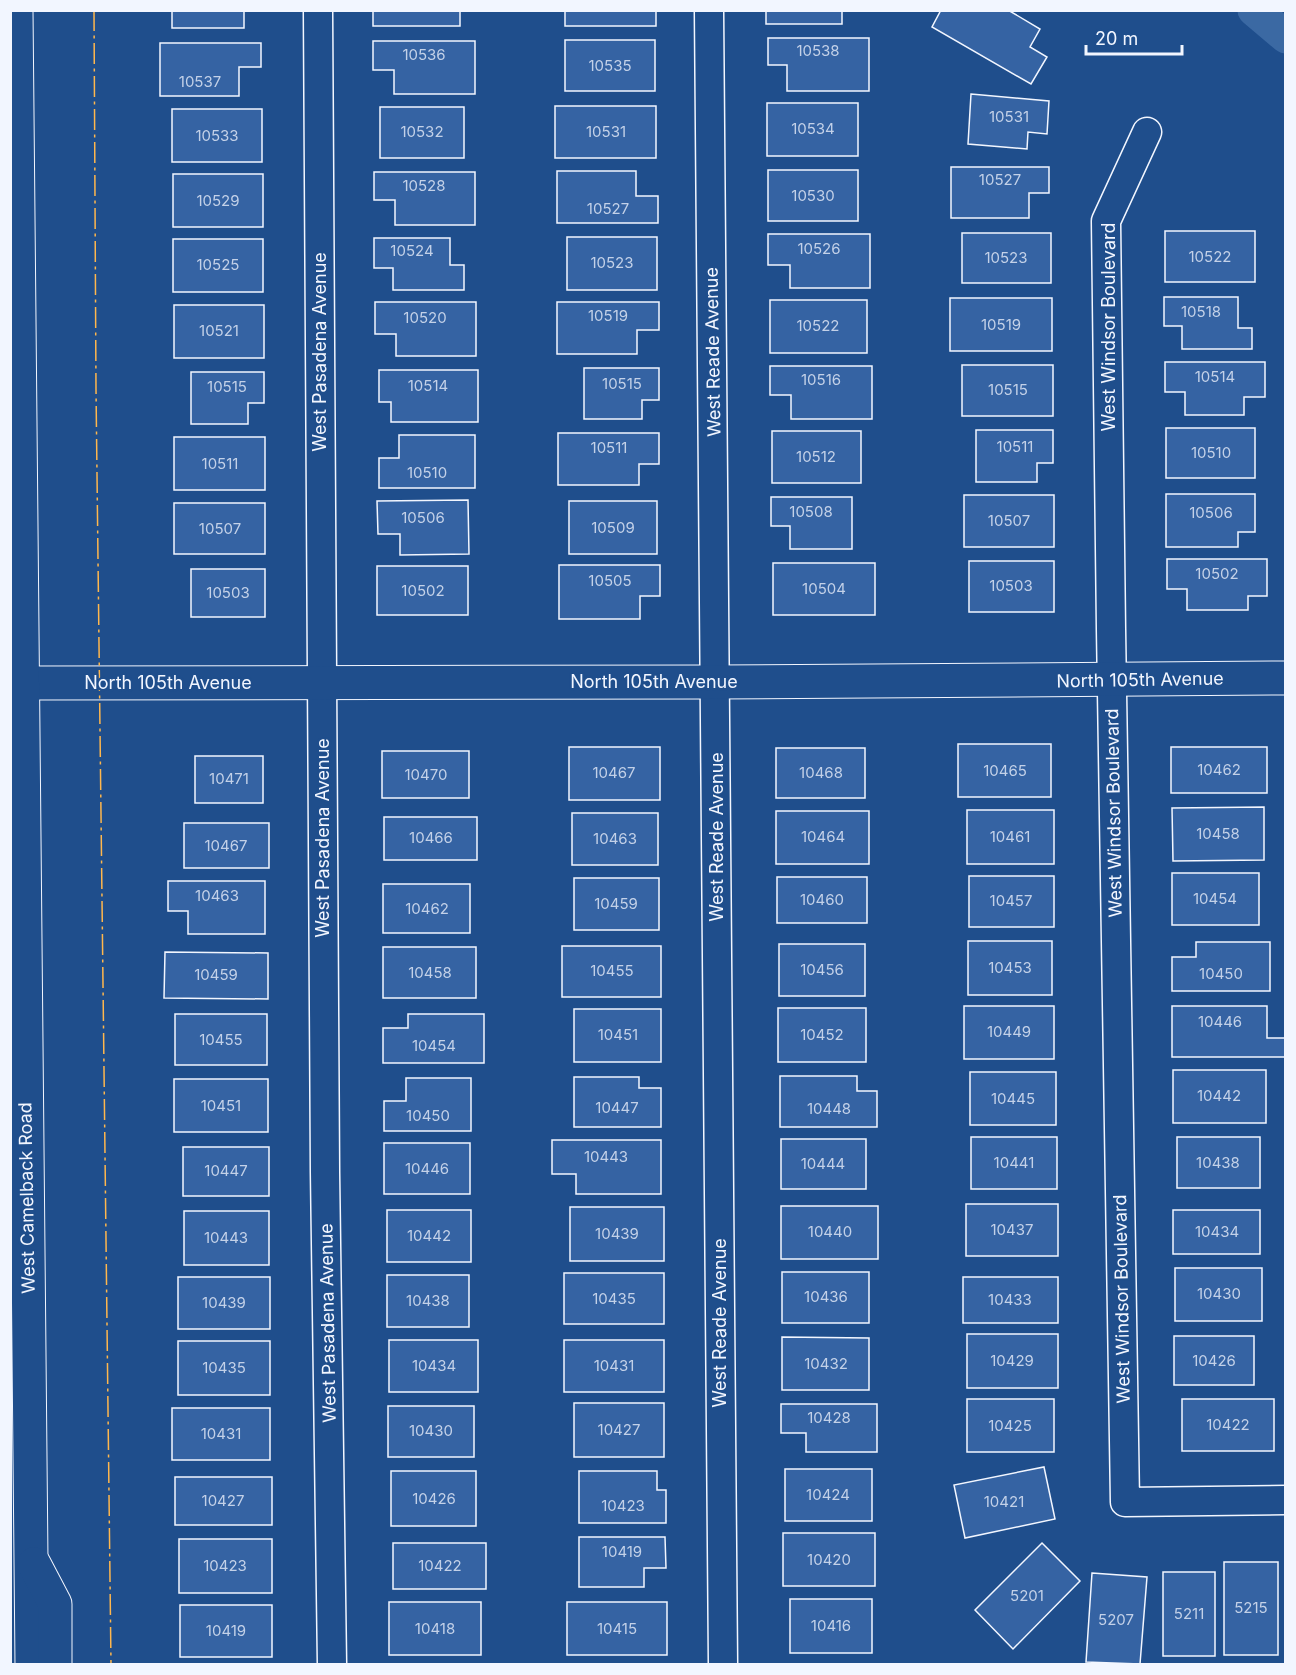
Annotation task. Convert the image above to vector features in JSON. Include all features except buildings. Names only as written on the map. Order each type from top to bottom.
[{"type":"main road","name":"West Camelback Road","points":[[10,1598],[30,1557],[16,10]]},
{"type":"main road","name":"North 105th Avenue","points":[[23,683],[1112,681],[1286,678]]},
{"type":"main road","name":"West Camelback Road","points":[[30,1557],[54,1604],[55,1665]]},
{"type":"main road","points":[[30,1557],[32,1665]]},
{"type":"street","name":"West Pasadena Avenue","points":[[318,10],[325,1148],[332,1665]]},
{"type":"street","name":"West Reade Avenue","points":[[709,10],[723,1665]]},
{"type":"street","name":"West Windsor Boulevard","points":[[1147,132],[1106,220],[1125,1502],[1286,1500]]},
{"type":"waterway","points":[[1254,10],[1286,37]]},
{"type":"power","points":[[94,10],[96,389],[111,1664]]}]
